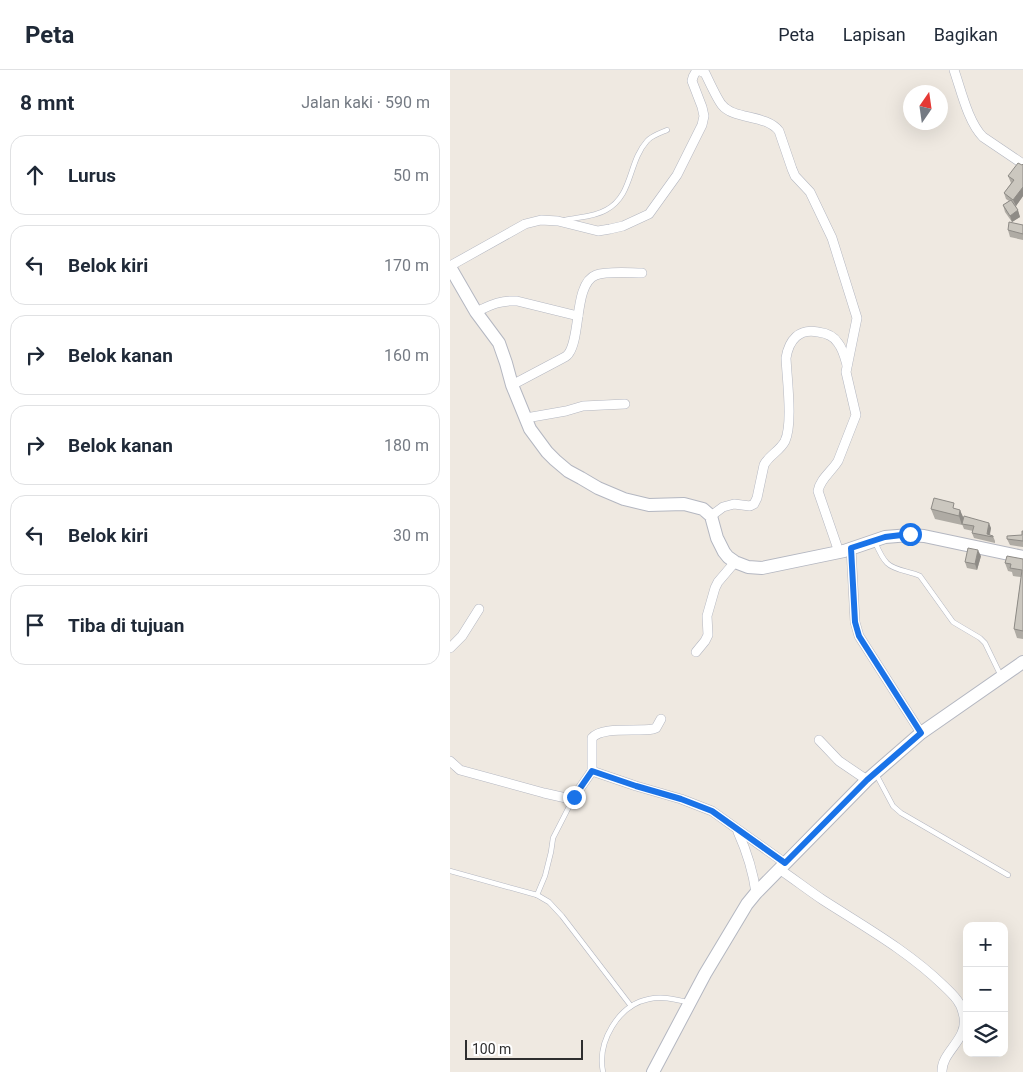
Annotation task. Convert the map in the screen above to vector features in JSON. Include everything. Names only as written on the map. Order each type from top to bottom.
[{"type":"street","points":[[921,733],[859,636],[855,622],[845,550],[818,491],[819,486],[835,467],[856,415],[846,372],[857,318],[824,218],[810,192],[792,169],[776,126],[732,112],[726,108],[722,105],[705,73],[698,70],[695,72],[692,80],[702,107],[704,116],[702,125],[677,175],[649,214],[623,226],[598,230],[558,221],[541,220],[525,224],[450,266],[476,312],[499,343],[512,384],[530,429],[547,452],[568,471],[598,488],[624,499],[649,505],[684,504],[703,509],[711,516],[724,552],[735,562],[748,567],[762,568],[845,550],[885,537],[910,534],[1023,557]]},
{"type":"street","points":[[954,70],[975,128],[983,137],[1023,164]]},
{"type":"street","points":[[512,384],[569,354],[574,344],[581,298],[586,285],[593,276],[642,273]]},
{"type":"street","points":[[476,312],[507,300],[578,316]]},
{"type":"street","points":[[711,516],[723,507],[734,504],[750,506],[754,504],[766,460],[780,450],[789,433],[786,358],[788,348],[793,340],[799,334],[806,331],[823,333],[833,337],[839,344],[847,365]]},
{"type":"street","points":[[526,418],[583,406],[625,404]]},
{"type":"street","points":[[696,652],[708,635],[707,616],[715,588],[735,562]]},
{"type":"street","points":[[450,648],[462,636],[479,609]]},
{"type":"street","points":[[653,1072],[705,974],[747,904],[756,894],[871,776],[921,733],[1023,662]]},
{"type":"street","points":[[450,761],[460,770],[544,793],[566,798],[574,797],[592,771],[592,738],[595,734],[603,731],[653,729],[656,728],[661,720]]},
{"type":"street","points":[[819,740],[839,761],[871,776]]},
{"type":"street","points":[[592,771],[712,811],[736,828],[822,899],[909,955],[930,973],[959,1002],[964,1016],[965,1027],[961,1036],[947,1055],[942,1072]]},
{"type":"street","points":[[736,828],[752,868],[756,894]]},
{"type":"lane","points":[[558,221],[597,214],[617,203],[626,190],[642,148],[648,140],[667,130]]},
{"type":"lane","points":[[874,541],[886,562],[892,567],[913,572],[920,576],[953,622],[985,643],[1001,677]]},
{"type":"lane","points":[[871,776],[901,814],[1008,875]]},
{"type":"lane","points":[[538,895],[545,876],[553,838],[574,797]]},
{"type":"lane","points":[[450,871],[538,895],[549,902],[632,1006]]},
{"type":"lane","points":[[603,1072],[604,1047],[610,1030],[616,1021],[632,1006],[639,1001],[667,997],[690,1002]]},
{"type":"building","points":[[1018,163],[1023,164],[1023,187],[1013,200],[1004,193],[1014,180],[1008,176]]},
{"type":"building","points":[[1011,200],[1018,210],[1010,216],[1003,205]]},
{"type":"building","points":[[1009,222],[1023,225],[1023,234],[1008,230]]},
{"type":"building","points":[[934,498],[954,503],[953,508],[960,510],[959,516],[931,509]]},
{"type":"building","points":[[964,516],[989,523],[987,534],[993,537],[972,533],[974,526],[962,524]]},
{"type":"building","points":[[1022,531],[1023,541],[1007,539],[1007,536],[1022,535]]},
{"type":"building","points":[[968,548],[978,550],[975,564],[965,562]]},
{"type":"building","points":[[1007,556],[1023,559],[1023,631],[1014,629],[1022,570],[1010,568],[1011,564],[1005,563]]},
{"type":"route","points":[[574,797],[592,771],[647,788],[712,811],[785,863],[867,780],[921,733],[859,636],[855,622],[851,548],[885,537],[910,534]]}]
